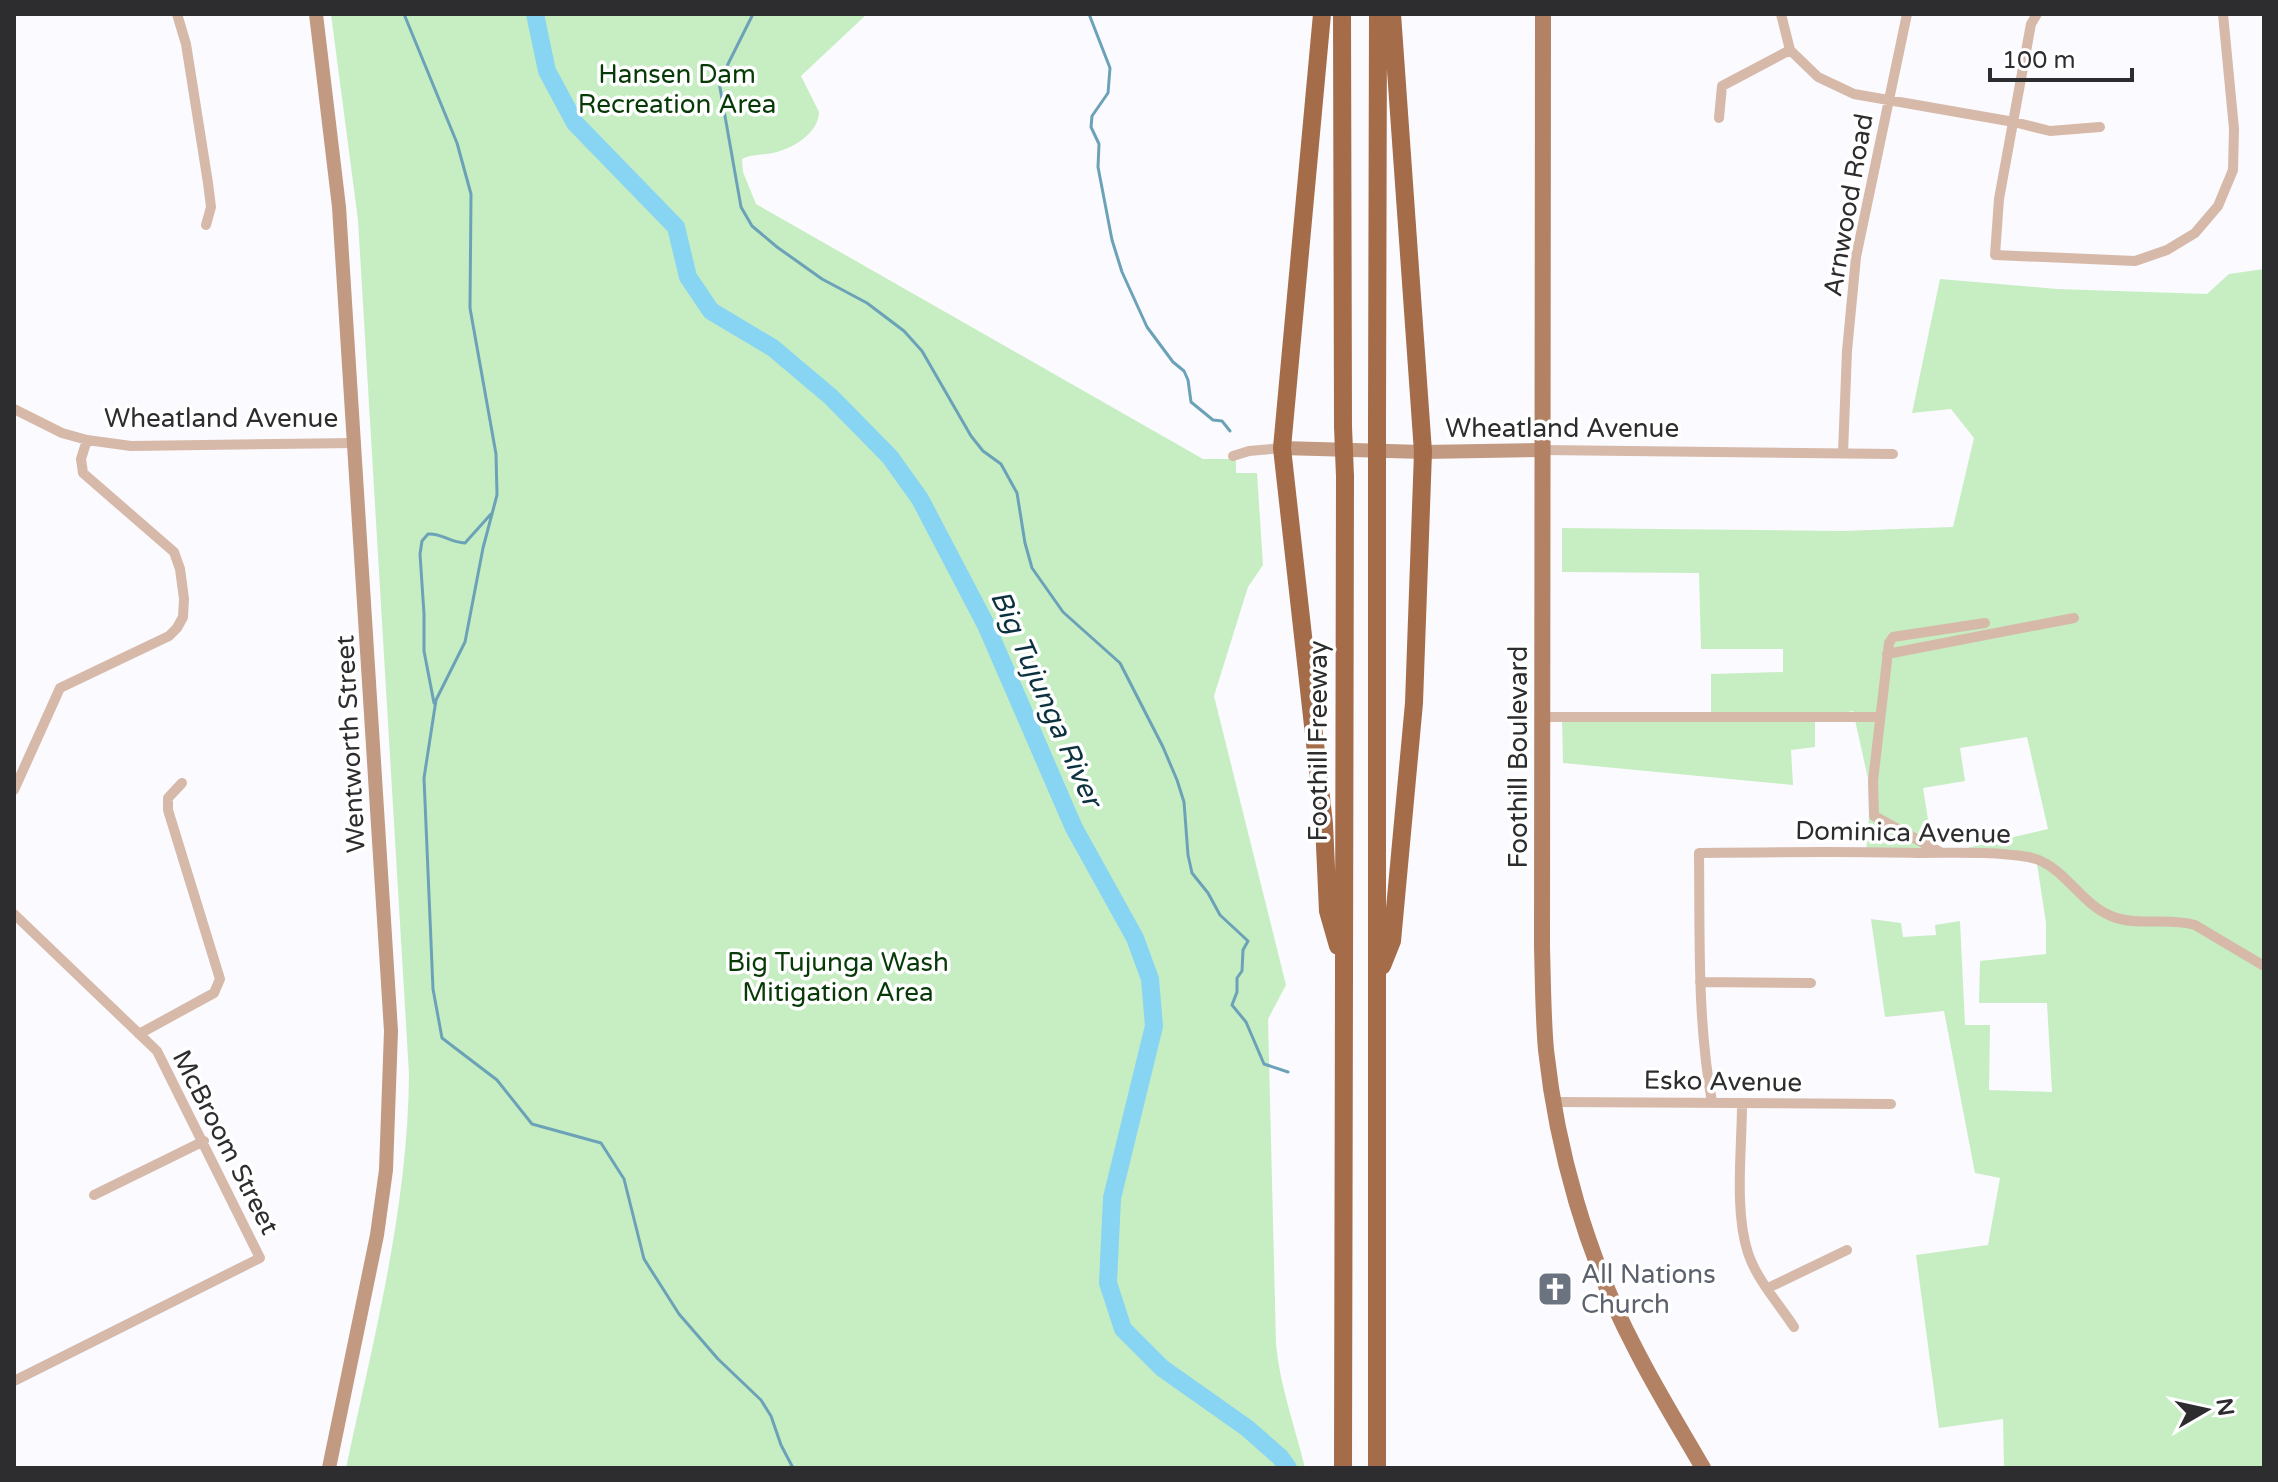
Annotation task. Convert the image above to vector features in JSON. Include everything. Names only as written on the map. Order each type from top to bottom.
[{"type":"highway","points":[[1322,14],[1282,448],[1324,824],[1328,911],[1344,967]]},
{"type":"highway","name":"Foothill Freeway","points":[[1342,14],[1345,477],[1343,1468]]},
{"type":"highway","points":[[1377,1468],[1378,14]]},
{"type":"highway","points":[[1378,976],[1392,941],[1414,703],[1423,452],[1392,14]]},
{"type":"main road","name":"Wentworth Street","points":[[316,14],[339,207],[390,1015],[386,1170],[377,1235],[329,1468]]},
{"type":"main road","name":"Foothill Boulevard","points":[[1543,14],[1542,960],[1545,1028],[1554,1102],[1570,1175],[1605,1282],[1633,1345],[1703,1468]]},
{"type":"main road","name":"Wheatland Avenue","points":[[1282,448],[1423,452],[1542,450]]},
{"type":"street","points":[[177,14],[186,44],[208,183],[211,207],[206,225]]},
{"type":"street","points":[[1781,14],[1790,50],[1818,77],[1854,94],[2050,131],[2100,127]]},
{"type":"street","name":"Arnwood Road","points":[[1843,453],[1847,351],[1856,257],[1907,14]]},
{"type":"street","points":[[2037,14],[2031,24],[1999,199],[1995,255],[2135,261],[2167,250],[2195,233],[2218,206],[2233,170],[2234,129],[2223,14]]},
{"type":"street","points":[[1719,118],[1722,86],[1790,50]]},
{"type":"street","points":[[14,409],[62,433],[87,440],[81,459],[83,473],[174,552],[180,569],[183,617],[169,636],[60,688],[14,790]]},
{"type":"street","name":"Wheatland Avenue","points":[[87,440],[131,446],[356,443]]},
{"type":"street","name":"Wheatland Avenue","points":[[1233,456],[1282,448]]},
{"type":"street","name":"Wheatland Avenue","points":[[1542,450],[1893,454]]},
{"type":"street","points":[[1887,654],[2074,618]]},
{"type":"street","points":[[1941,853],[1874,816],[1873,781],[1889,643],[1893,637],[1985,623]]},
{"type":"street","points":[[1542,717],[1879,717]]},
{"type":"street","points":[[139,1034],[214,993],[220,979],[168,810],[168,798],[182,783]]},
{"type":"street","name":"Dominica Avenue","points":[[1700,982],[1699,853],[1941,853],[2031,857],[2046,863],[2092,905],[2109,916],[2130,921],[2195,925],[2264,966]]},
{"type":"street","name":"McBroom Street","points":[[14,1381],[260,1258],[157,1051],[16,920]]},
{"type":"street","points":[[1712,1102],[1700,982],[1811,983]]},
{"type":"street","name":"Esko Avenue","points":[[1554,1102],[1891,1104]]},
{"type":"street","points":[[1742,1104],[1742,1225],[1752,1263],[1794,1327]]},
{"type":"street","points":[[94,1195],[204,1141]]},
{"type":"street","points":[[1768,1288],[1847,1250]]},
{"type":"green space","name":"Big Tujunga Wash Mitigation Area","points":[[331,14],[867,14],[801,76],[819,112],[818,120],[808,135],[784,150],[742,159],[743,172],[756,204],[1203,459],[1236,459],[1236,473],[1257,473],[1263,565],[1248,587],[1214,696],[1286,985],[1268,1019],[1276,1344],[1284,1391],[1305,1468],[346,1468],[396,1223],[403,1174],[409,1074],[358,220]]},
{"type":"green space","points":[[2264,269],[2264,1468],[2004,1468],[2003,1419],[1939,1428],[1916,1255],[1988,1245],[2000,1178],[1975,1173],[1944,1011],[1885,1017],[1871,919],[1901,923],[1903,937],[1936,935],[1935,925],[1960,921],[1965,1025],[1990,1025],[1989,1090],[2052,1092],[2047,1003],[1979,1003],[1980,961],[2046,954],[2046,923],[2036,857],[1967,848],[2048,829],[2027,737],[1960,748],[1965,781],[1923,788],[1933,851],[1866,853],[1871,792],[1853,711],[1815,718],[1815,747],[1791,750],[1793,785],[1563,763],[1562,716],[1711,716],[1711,674],[1783,672],[1783,649],[1701,649],[1699,573],[1562,572],[1562,528],[1843,531],[1953,527],[1974,438],[1951,409],[1912,413],[1940,279],[2057,289],[2207,294],[2229,274]]},
{"type":"waterway","points":[[404,14],[457,143],[471,194],[470,308],[496,454],[497,495],[483,548],[465,642],[436,700],[424,778],[433,989],[442,1038],[497,1080],[532,1124],[601,1143],[624,1179],[644,1259],[679,1314],[718,1359],[761,1400],[793,1468]]},
{"type":"waterway","name":"Big Tujunga River","points":[[535,14],[547,71],[575,123],[676,227],[688,277],[711,311],[773,348],[831,397],[890,457],[920,499],[986,625],[1074,828],[1135,938],[1150,979],[1154,1026],[1112,1198],[1108,1283],[1123,1329],[1162,1368],[1247,1428],[1288,1468]]},
{"type":"waterway","points":[[753,14],[719,82],[741,207],[752,226],[777,247],[822,279],[867,303],[904,331],[922,351],[971,436],[983,451],[1001,464],[1017,493],[1032,568],[1063,612],[1120,663],[1163,747],[1184,802],[1192,873],[1220,915],[1248,941],[1243,950],[1242,971],[1237,978],[1237,992],[1232,1005],[1246,1022],[1264,1064],[1288,1072]]},
{"type":"waterway","points":[[1089,14],[1110,68],[1108,93],[1092,116],[1091,127],[1099,144],[1098,167],[1112,240],[1122,272],[1147,327],[1173,362],[1184,371],[1191,402],[1213,420],[1222,421],[1230,431]]},
{"type":"waterway","points":[[434,703],[424,651],[422,541],[428,534],[433,534],[465,543],[491,514]]},
{"type":"place","name":"All Nations Church","points":[[1555,1289]]},
{"type":"park label","name":"Hansen Dam Recreation Area","points":[[677,89]]}]
